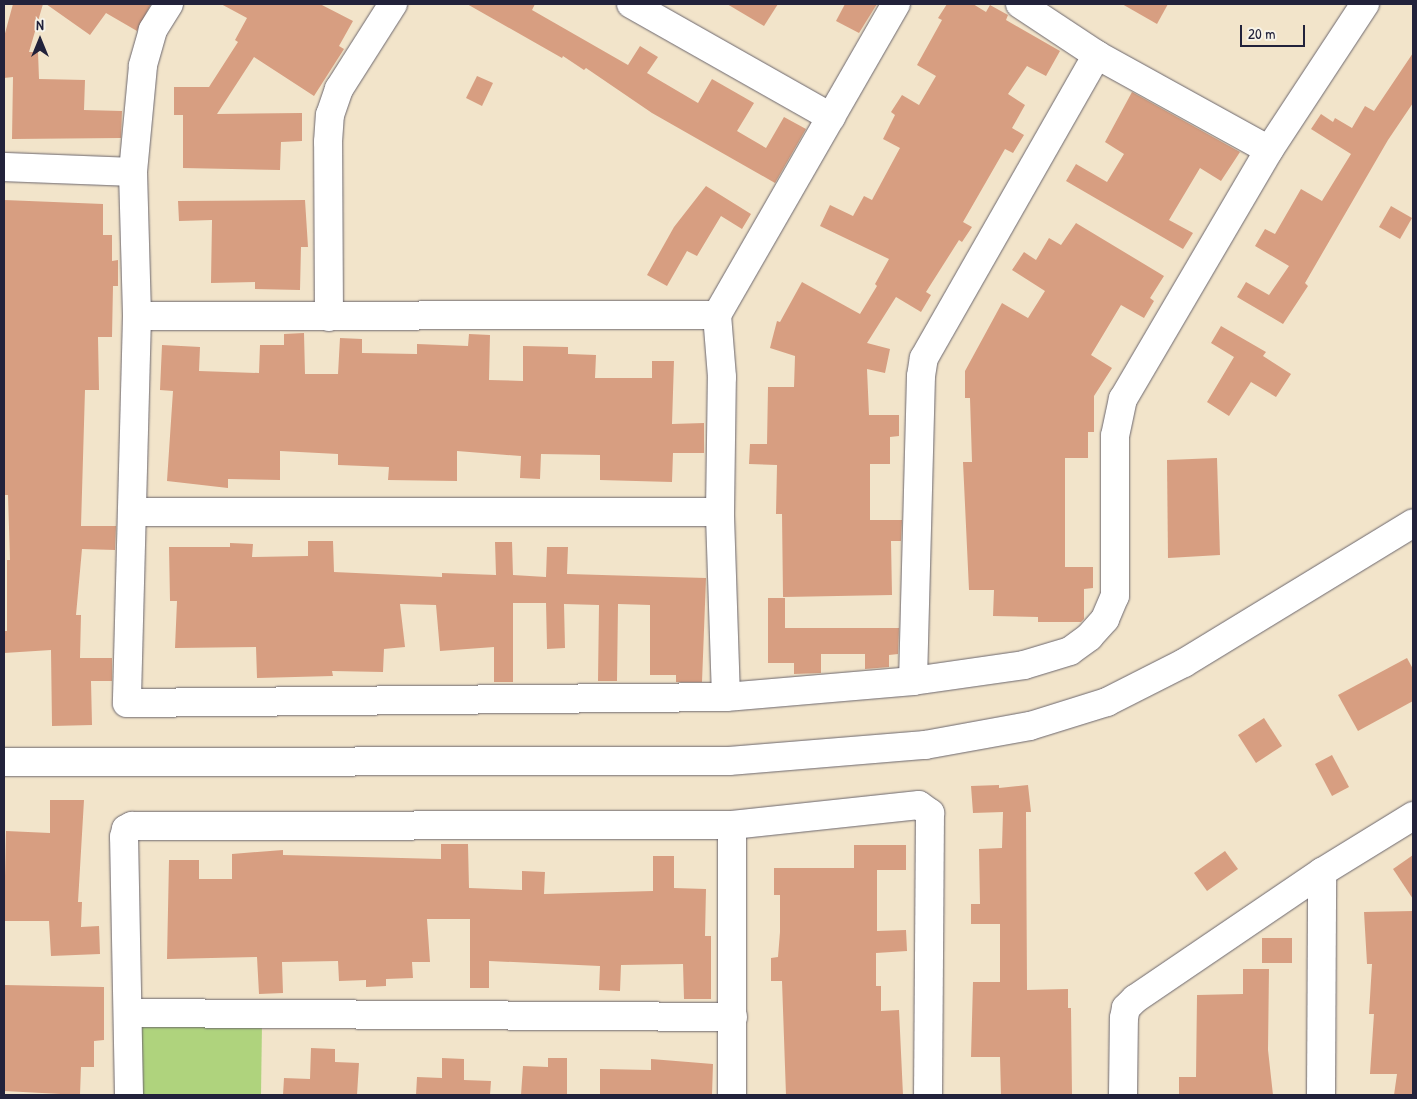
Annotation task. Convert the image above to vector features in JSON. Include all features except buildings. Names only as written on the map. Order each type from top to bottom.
[{"type":"street","points":[[169,4],[153,30],[143,66],[132,172],[137,316],[127,703],[726,697],[914,681],[1033,662],[1070,650],[1089,637],[1105,619],[1114,596],[1115,436],[1123,399],[1269,150],[1365,4]]},
{"type":"street","points":[[329,317],[328,142],[330,115],[339,89],[394,4]]},
{"type":"street","points":[[631,4],[831,117]]},
{"type":"street","points":[[726,697],[720,512],[722,377],[717,314],[896,4]]},
{"type":"street","points":[[1020,4],[1097,55],[1269,150]]},
{"type":"street","points":[[914,681],[921,376],[924,358],[1097,55]]},
{"type":"street","points":[[4,167],[132,172]]},
{"type":"street","points":[[137,316],[329,317],[717,314]]},
{"type":"street","points":[[132,512],[720,512]]},
{"type":"street","points":[[4,762],[729,761],[925,745],[1030,726],[1107,702],[1184,662],[1413,523]]},
{"type":"street","points":[[129,1095],[129,1013],[124,837],[126,829],[132,826],[732,825],[919,806],[930,813],[928,1095]]},
{"type":"street","points":[[1123,1095],[1126,1008],[1188,961],[1322,872],[1413,816]]},
{"type":"street","points":[[732,825],[732,1095]]},
{"type":"street","points":[[1321,1095],[1322,872]]},
{"type":"street","points":[[129,1013],[733,1017]]},
{"type":"green space","points":[[138,1022],[262,1023],[261,1095],[138,1095]]}]
